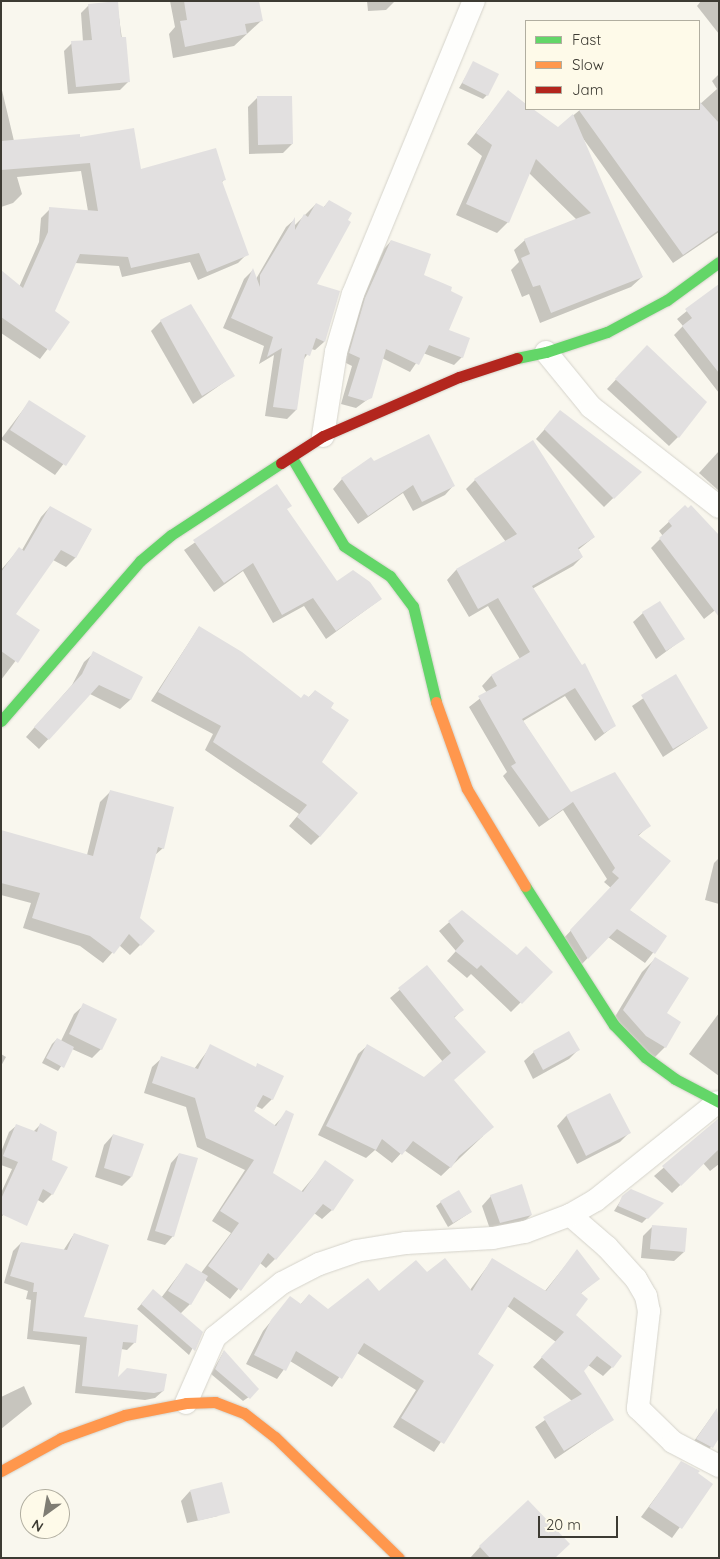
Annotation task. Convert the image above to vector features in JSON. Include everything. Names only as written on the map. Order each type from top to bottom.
[{"type":"street","points":[[323,436],[336,352],[353,294],[474,1]]},
{"type":"street","points":[[1,720],[140,562],[171,535],[292,458],[323,436],[459,377],[510,359],[546,352],[634,320],[719,262]]},
{"type":"street","points":[[546,352],[591,407],[627,438],[681,474],[719,507]]},
{"type":"street","points":[[186,1403],[215,1337],[282,1283],[319,1264],[356,1251],[406,1243],[493,1238],[524,1232],[570,1215],[596,1200],[718,1102],[675,1079],[645,1057],[614,1025],[578,972],[467,789],[439,714],[412,606],[390,576],[344,546],[292,458]]},
{"type":"street","points":[[570,1215],[607,1247],[646,1296],[649,1311],[638,1408],[673,1442],[719,1466]]},
{"type":"street","points":[[1,1471],[61,1438],[125,1415],[186,1403],[215,1402],[244,1413],[276,1437],[399,1558]]},
{"type":"building","points":[[118,1],[121,37],[126,37],[130,82],[76,87],[71,41],[92,40],[88,4]]},
{"type":"building","points":[[184,1],[259,1],[263,21],[245,24],[247,34],[185,47],[180,21],[187,20]]},
{"type":"building","points":[[473,61],[499,74],[488,96],[462,83]]},
{"type":"building","points":[[508,90],[525,103],[525,110],[534,110],[558,127],[573,114],[643,277],[551,313],[540,285],[533,287],[521,258],[530,254],[524,239],[591,213],[536,159],[509,223],[466,204],[492,145],[476,133]]},
{"type":"building","points":[[257,96],[292,96],[293,144],[258,145]]},
{"type":"building","points":[[700,102],[719,123],[719,230],[683,255],[579,110],[700,110]]},
{"type":"building","points":[[134,128],[141,169],[216,148],[226,180],[222,181],[249,255],[207,272],[199,253],[131,268],[128,257],[80,254],[55,311],[70,322],[50,351],[1,317],[1,270],[23,288],[48,232],[49,207],[98,211],[90,163],[1,170],[1,141],[80,134],[80,137]]},
{"type":"building","points":[[329,200],[352,213],[348,220],[351,222],[317,284],[340,291],[325,342],[316,338],[310,356],[305,354],[297,410],[273,407],[282,348],[267,357],[273,337],[231,318],[253,268],[260,287],[260,275],[295,217],[295,230],[304,214],[308,217],[316,203],[324,207]]},
{"type":"building","points":[[391,240],[431,254],[424,275],[452,287],[451,291],[463,297],[449,330],[470,338],[463,358],[429,345],[419,365],[386,349],[372,398],[365,401],[348,396],[360,358],[349,353],[365,298]]},
{"type":"building","points":[[719,284],[719,373],[682,326],[692,318],[685,309]]},
{"type":"building","points":[[191,304],[235,376],[202,396],[160,320]]},
{"type":"building","points":[[647,345],[707,402],[679,438],[615,379]]},
{"type":"building","points":[[29,400],[86,436],[66,466],[10,430]]},
{"type":"building","points":[[560,410],[642,472],[614,499],[544,429]]},
{"type":"building","points":[[429,434],[455,486],[422,502],[413,485],[368,516],[341,478],[371,457],[374,461]]},
{"type":"building","points":[[533,440],[595,537],[578,548],[583,557],[532,586],[582,665],[585,663],[616,726],[604,733],[575,688],[522,719],[571,792],[615,772],[651,826],[638,835],[671,861],[630,910],[667,936],[655,954],[617,929],[588,959],[570,930],[619,878],[612,872],[615,868],[573,802],[549,819],[511,766],[516,763],[478,696],[497,686],[491,675],[530,652],[498,598],[478,609],[456,569],[517,534],[474,479]]},
{"type":"building","points":[[277,484],[292,506],[287,509],[337,581],[353,570],[370,582],[382,599],[336,631],[313,598],[282,615],[253,563],[224,583],[193,540]]},
{"type":"building","points":[[685,505],[688,508],[691,505],[719,535],[719,617],[659,538],[672,526],[668,521]]},
{"type":"building","points":[[50,506],[92,529],[76,558],[61,550],[16,614],[40,630],[18,663],[1,651],[1,572],[19,547],[24,551]]},
{"type":"building","points":[[660,601],[685,639],[666,651],[642,612]]},
{"type":"building","points":[[199,626],[242,652],[301,698],[304,694],[309,697],[315,690],[334,703],[331,708],[349,720],[322,762],[358,793],[320,837],[297,817],[307,805],[213,742],[221,726],[158,692]]},
{"type":"building","points":[[93,651],[143,677],[131,700],[99,685],[49,740],[34,727],[82,674]]},
{"type":"building","points":[[676,674],[708,728],[673,749],[641,695]]},
{"type":"building","points":[[110,790],[174,807],[164,849],[158,847],[140,918],[155,931],[141,946],[129,934],[114,954],[90,936],[32,918],[40,893],[1,883],[1,830],[93,856]]},
{"type":"building","points":[[462,910],[517,955],[526,946],[553,972],[522,1004],[481,965],[477,969],[455,951],[464,941],[448,921]]},
{"type":"building","points":[[655,957],[689,978],[667,1013],[681,1022],[666,1048],[646,1036],[623,1010]]},
{"type":"building","points":[[427,965],[464,1010],[454,1017],[486,1052],[454,1080],[494,1127],[459,1156],[451,1168],[413,1141],[402,1155],[382,1139],[376,1150],[326,1126],[367,1044],[424,1077],[451,1053],[398,988]]},
{"type":"building","points":[[83,1003],[117,1019],[102,1050],[69,1034]]},
{"type":"building","points":[[569,1031],[580,1050],[543,1070],[533,1051]]},
{"type":"building","points":[[57,1038],[74,1047],[64,1068],[46,1058]]},
{"type":"building","points":[[210,1044],[256,1067],[257,1063],[284,1076],[273,1100],[263,1095],[254,1111],[276,1126],[286,1110],[294,1114],[273,1173],[303,1192],[325,1160],[354,1180],[333,1211],[323,1204],[276,1260],[268,1253],[241,1291],[208,1266],[239,1223],[220,1211],[254,1160],[206,1138],[195,1098],[152,1083],[161,1056],[198,1069]]},
{"type":"building","points":[[610,1093],[631,1133],[586,1156],[566,1115]]},
{"type":"building","points":[[719,1118],[719,1149],[681,1186],[662,1166]]},
{"type":"building","points":[[40,1123],[57,1132],[52,1160],[68,1167],[53,1195],[43,1189],[27,1226],[1,1214],[1,1199],[18,1162],[3,1156],[16,1124],[37,1132]]},
{"type":"building","points":[[113,1134],[144,1144],[132,1177],[104,1168]]},
{"type":"building","points":[[179,1153],[198,1158],[174,1237],[155,1231]]},
{"type":"building","points":[[522,1184],[532,1215],[500,1223],[490,1195]]},
{"type":"building","points":[[631,1189],[664,1203],[648,1219],[618,1206],[622,1196]]},
{"type":"building","points":[[459,1190],[472,1212],[453,1223],[440,1201]]},
{"type":"building","points":[[652,1225],[687,1228],[685,1252],[650,1249]]},
{"type":"building","points":[[74,1233],[109,1245],[84,1317],[138,1325],[136,1343],[123,1342],[118,1377],[127,1368],[167,1374],[164,1391],[154,1393],[82,1386],[87,1337],[33,1331],[37,1292],[33,1292],[34,1283],[10,1276],[21,1242],[67,1250]]},
{"type":"building","points":[[577,1249],[600,1279],[581,1293],[588,1299],[576,1315],[622,1356],[613,1368],[597,1356],[584,1371],[614,1420],[564,1451],[543,1417],[582,1394],[541,1357],[564,1332],[514,1297],[478,1354],[494,1365],[444,1444],[401,1418],[424,1381],[364,1343],[342,1379],[296,1351],[286,1371],[254,1355],[271,1320],[290,1296],[301,1304],[309,1294],[328,1309],[368,1278],[379,1291],[416,1260],[427,1272],[445,1258],[472,1291],[492,1258],[546,1291]]},
{"type":"building","points":[[186,1263],[208,1276],[191,1305],[168,1291]]},
{"type":"building","points":[[153,1289],[203,1332],[195,1351],[141,1304]]},
{"type":"building","points":[[224,1350],[259,1389],[250,1399],[215,1369]]},
{"type":"building","points":[[717,1408],[719,1438],[713,1448],[696,1439]]},
{"type":"building","points":[[681,1461],[700,1471],[698,1473],[713,1484],[682,1529],[649,1507]]},
{"type":"building","points":[[222,1482],[230,1513],[198,1521],[190,1490]]},
{"type":"building","points":[[528,1500],[570,1544],[555,1558],[490,1558],[479,1546]]},
{"type":"traffic: fast","points":[[517,358],[546,352],[607,332],[667,300],[719,262]]},
{"type":"traffic: fast","points":[[292,458],[344,546],[390,576],[413,606],[436,702]]},
{"type":"traffic: fast","points":[[1,721],[140,561],[171,535],[281,463]]},
{"type":"traffic: fast","points":[[525,886],[614,1025],[645,1057],[675,1079],[719,1102]]},
{"type":"traffic: slow","points":[[436,702],[467,789],[525,886]]},
{"type":"traffic: slow","points":[[1,1471],[61,1438],[125,1415],[186,1403],[215,1402],[244,1413],[275,1437],[399,1558]]},
{"type":"traffic: jam","points":[[281,463],[323,436],[459,377],[517,358]]}]
